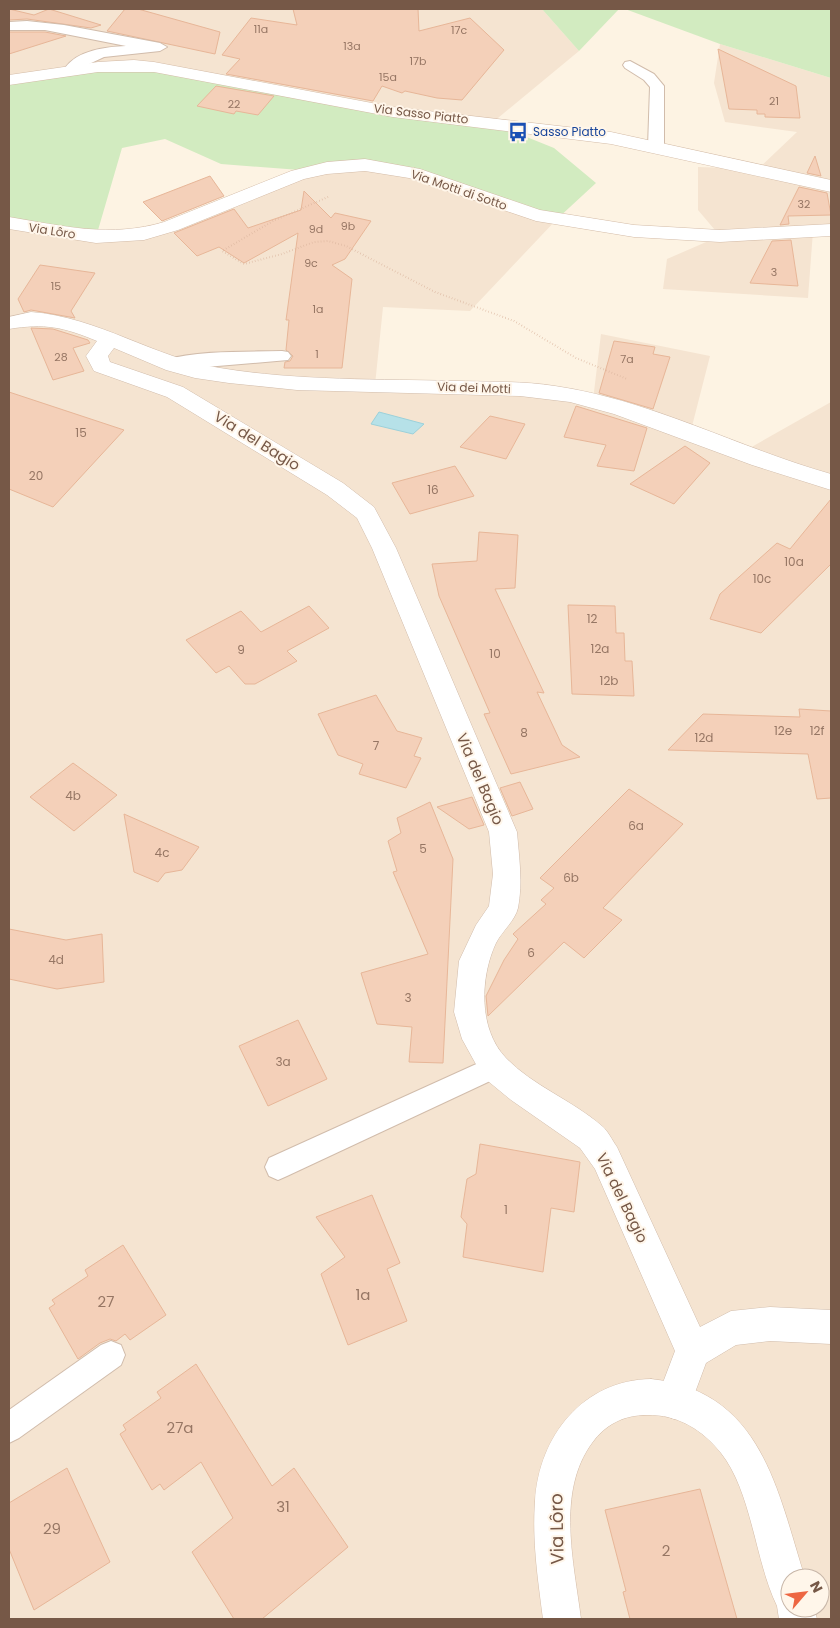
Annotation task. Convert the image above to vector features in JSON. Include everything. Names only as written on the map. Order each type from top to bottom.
[{"type":"street","name":"Via Sasso Piatto","points":[[9,80],[72,68],[118,64],[154,67],[393,112],[582,133],[656,147],[831,186]]},
{"type":"street","name":"Via Motti di Sotto","points":[[96,237],[130,236],[157,231],[298,175],[327,168],[365,165],[413,173],[536,215],[634,231],[720,236],[831,230]]},
{"type":"street","name":"Via Lôro","points":[[9,223],[96,237]]},
{"type":"street","name":"Via dei Motti","points":[[9,323],[24,319],[50,320],[110,338],[170,364],[223,376],[304,384],[527,390],[566,394],[622,408],[741,453],[831,482]]},
{"type":"street","name":"Via del Bagio","points":[[110,338],[97,356],[102,366],[150,382],[198,405],[335,489],[366,513],[384,548],[503,832],[507,874],[503,910],[486,934],[474,961],[469,1012],[477,1039],[494,1067],[522,1090],[591,1138],[606,1158],[693,1351]]},
{"type":"street","points":[[674,1402],[693,1351],[731,1328],[770,1324],[831,1327]]},
{"type":"street","name":"Via Lôro","points":[[562,1619],[553,1525],[555,1488],[561,1460],[576,1435],[588,1420],[603,1408],[623,1400],[661,1397],[699,1411],[721,1427],[735,1442],[747,1462],[782,1568]]},
{"type":"lane","points":[[9,26],[46,25],[128,43],[160,47],[92,54],[82,59],[72,68]]},
{"type":"lane","points":[[630,65],[649,77],[657,86],[656,147]]},
{"type":"lane","points":[[170,364],[200,360],[282,356]]},
{"type":"lane","points":[[278,1167],[494,1067]]},
{"type":"lane","points":[[9,1428],[111,1355]]},
{"type":"path","points":[[328,197],[292,210],[267,222],[222,251],[244,264],[282,254],[314,242],[328,241],[346,246],[435,292],[514,321],[576,358],[628,379]]},
{"type":"shaded area","points":[[9,9],[542,9],[579,51],[492,123],[9,80]]},
{"type":"shaded area","points":[[720,44],[831,78],[831,230],[813,231],[808,298],[663,289],[667,259],[720,236],[698,210],[698,167],[758,169],[797,132],[725,122],[714,83]]},
{"type":"shaded area","points":[[365,165],[557,219],[470,311],[383,307],[375,385],[593,400],[601,334],[710,356],[690,434],[741,453],[831,402],[831,1619],[9,1619],[9,223],[52,231],[130,236],[277,182]]},
{"type":"green space","points":[[542,9],[619,9],[579,51]]},
{"type":"green space","points":[[625,9],[831,9],[831,78],[720,44]]},
{"type":"green space","points":[[72,68],[179,71],[365,107],[492,123],[554,148],[596,183],[557,219],[397,169],[313,171],[221,164],[165,139],[122,148],[96,237],[9,223],[9,80]]},
{"type":"water","points":[[379,412],[424,424],[413,434],[371,424]]},
{"type":"building","points":[[9,9],[34,15],[49,9],[101,25],[91,28],[27,19],[9,20]]},
{"type":"building","points":[[125,9],[138,9],[220,32],[215,54],[107,31]]},
{"type":"building","points":[[293,9],[418,9],[419,31],[470,18],[504,50],[462,100],[437,98],[405,91],[402,93],[382,86],[373,101],[226,74],[240,59],[222,55],[251,18],[297,25]]},
{"type":"building","points":[[9,32],[45,32],[66,36],[9,54]]},
{"type":"building","points":[[718,49],[796,86],[800,118],[765,117],[765,114],[757,114],[757,110],[729,109]]},
{"type":"building","points":[[216,86],[274,96],[258,115],[236,111],[234,114],[197,106]]},
{"type":"building","points":[[815,156],[821,176],[807,173]]},
{"type":"building","points":[[210,176],[224,196],[162,221],[143,202]]},
{"type":"building","points":[[799,187],[827,193],[831,215],[788,216],[789,224],[780,225]]},
{"type":"building","points":[[304,191],[331,218],[335,213],[371,221],[345,259],[332,265],[352,279],[342,368],[284,368],[285,362],[290,361],[293,356],[286,350],[289,320],[286,320],[298,233],[244,263],[219,247],[197,256],[174,233],[234,209],[248,228],[301,210]]},
{"type":"building","points":[[791,240],[798,286],[750,283],[772,241]]},
{"type":"building","points":[[40,265],[95,273],[71,311],[75,318],[31,310],[24,312],[18,299]]},
{"type":"building","points":[[31,328],[53,329],[88,340],[90,343],[73,348],[84,371],[53,380]]},
{"type":"building","points":[[614,341],[655,347],[653,354],[670,357],[653,409],[599,393]]},
{"type":"building","points":[[9,392],[124,430],[53,507],[9,489]]},
{"type":"building","points":[[576,406],[647,428],[634,471],[597,466],[606,445],[564,437]]},
{"type":"building","points":[[490,416],[525,424],[506,459],[460,447]]},
{"type":"building","points":[[685,446],[710,463],[674,504],[630,484]]},
{"type":"building","points":[[455,466],[474,496],[410,514],[392,483]]},
{"type":"building","points":[[831,499],[831,564],[761,633],[710,619],[720,594],[777,543],[790,549]]},
{"type":"building","points":[[479,532],[518,535],[515,588],[495,589],[544,693],[537,692],[562,745],[580,757],[511,774],[484,714],[490,713],[439,596],[432,564],[477,561]]},
{"type":"building","points":[[568,605],[615,606],[616,633],[624,633],[625,661],[632,661],[634,696],[572,694]]},
{"type":"building","points":[[309,606],[329,628],[287,651],[297,661],[255,684],[245,684],[229,666],[216,673],[186,640],[241,611],[261,632]]},
{"type":"building","points":[[376,695],[397,731],[422,738],[414,756],[421,758],[406,788],[359,774],[363,764],[338,755],[318,714]]},
{"type":"building","points":[[799,709],[831,711],[831,798],[817,799],[808,754],[668,750],[703,714],[800,717]]},
{"type":"building","points":[[73,763],[117,795],[74,831],[30,797]]},
{"type":"building","points":[[520,782],[533,809],[512,816],[500,788]]},
{"type":"building","points":[[629,789],[683,824],[603,908],[622,920],[584,958],[564,942],[488,1016],[486,996],[504,960],[518,939],[513,934],[546,904],[541,900],[554,888],[540,878]]},
{"type":"building","points":[[472,797],[484,825],[469,829],[437,807]]},
{"type":"building","points":[[430,802],[453,859],[443,1063],[409,1062],[412,1027],[377,1024],[361,973],[428,954],[393,872],[397,871],[388,841],[401,833],[397,818]]},
{"type":"building","points":[[124,814],[199,847],[182,870],[165,873],[158,882],[134,872]]},
{"type":"building","points":[[9,929],[66,940],[102,934],[104,982],[57,989],[9,979]]},
{"type":"building","points":[[298,1020],[327,1079],[268,1106],[239,1046]]},
{"type":"building","points":[[480,1144],[580,1162],[574,1212],[551,1208],[543,1272],[463,1257],[467,1224],[461,1217],[467,1179],[476,1174]]},
{"type":"building","points":[[372,1195],[400,1263],[387,1269],[407,1321],[348,1345],[321,1274],[345,1257],[316,1217]]},
{"type":"building","points":[[123,1245],[166,1315],[130,1340],[125,1334],[116,1341],[110,1339],[100,1343],[78,1359],[49,1308],[55,1304],[52,1300],[88,1276],[85,1270]]},
{"type":"building","points":[[196,1364],[272,1486],[294,1468],[348,1547],[262,1619],[234,1619],[192,1552],[233,1518],[201,1462],[164,1490],[160,1484],[152,1490],[120,1434],[126,1430],[123,1425],[161,1398],[157,1392]]},
{"type":"building","points":[[67,1468],[110,1562],[34,1610],[9,1549],[9,1503]]},
{"type":"building","points":[[700,1489],[737,1619],[630,1619],[623,1592],[626,1591],[605,1510]]},
{"type":"place","name":"Sasso Piatto","points":[[518,132]]}]
